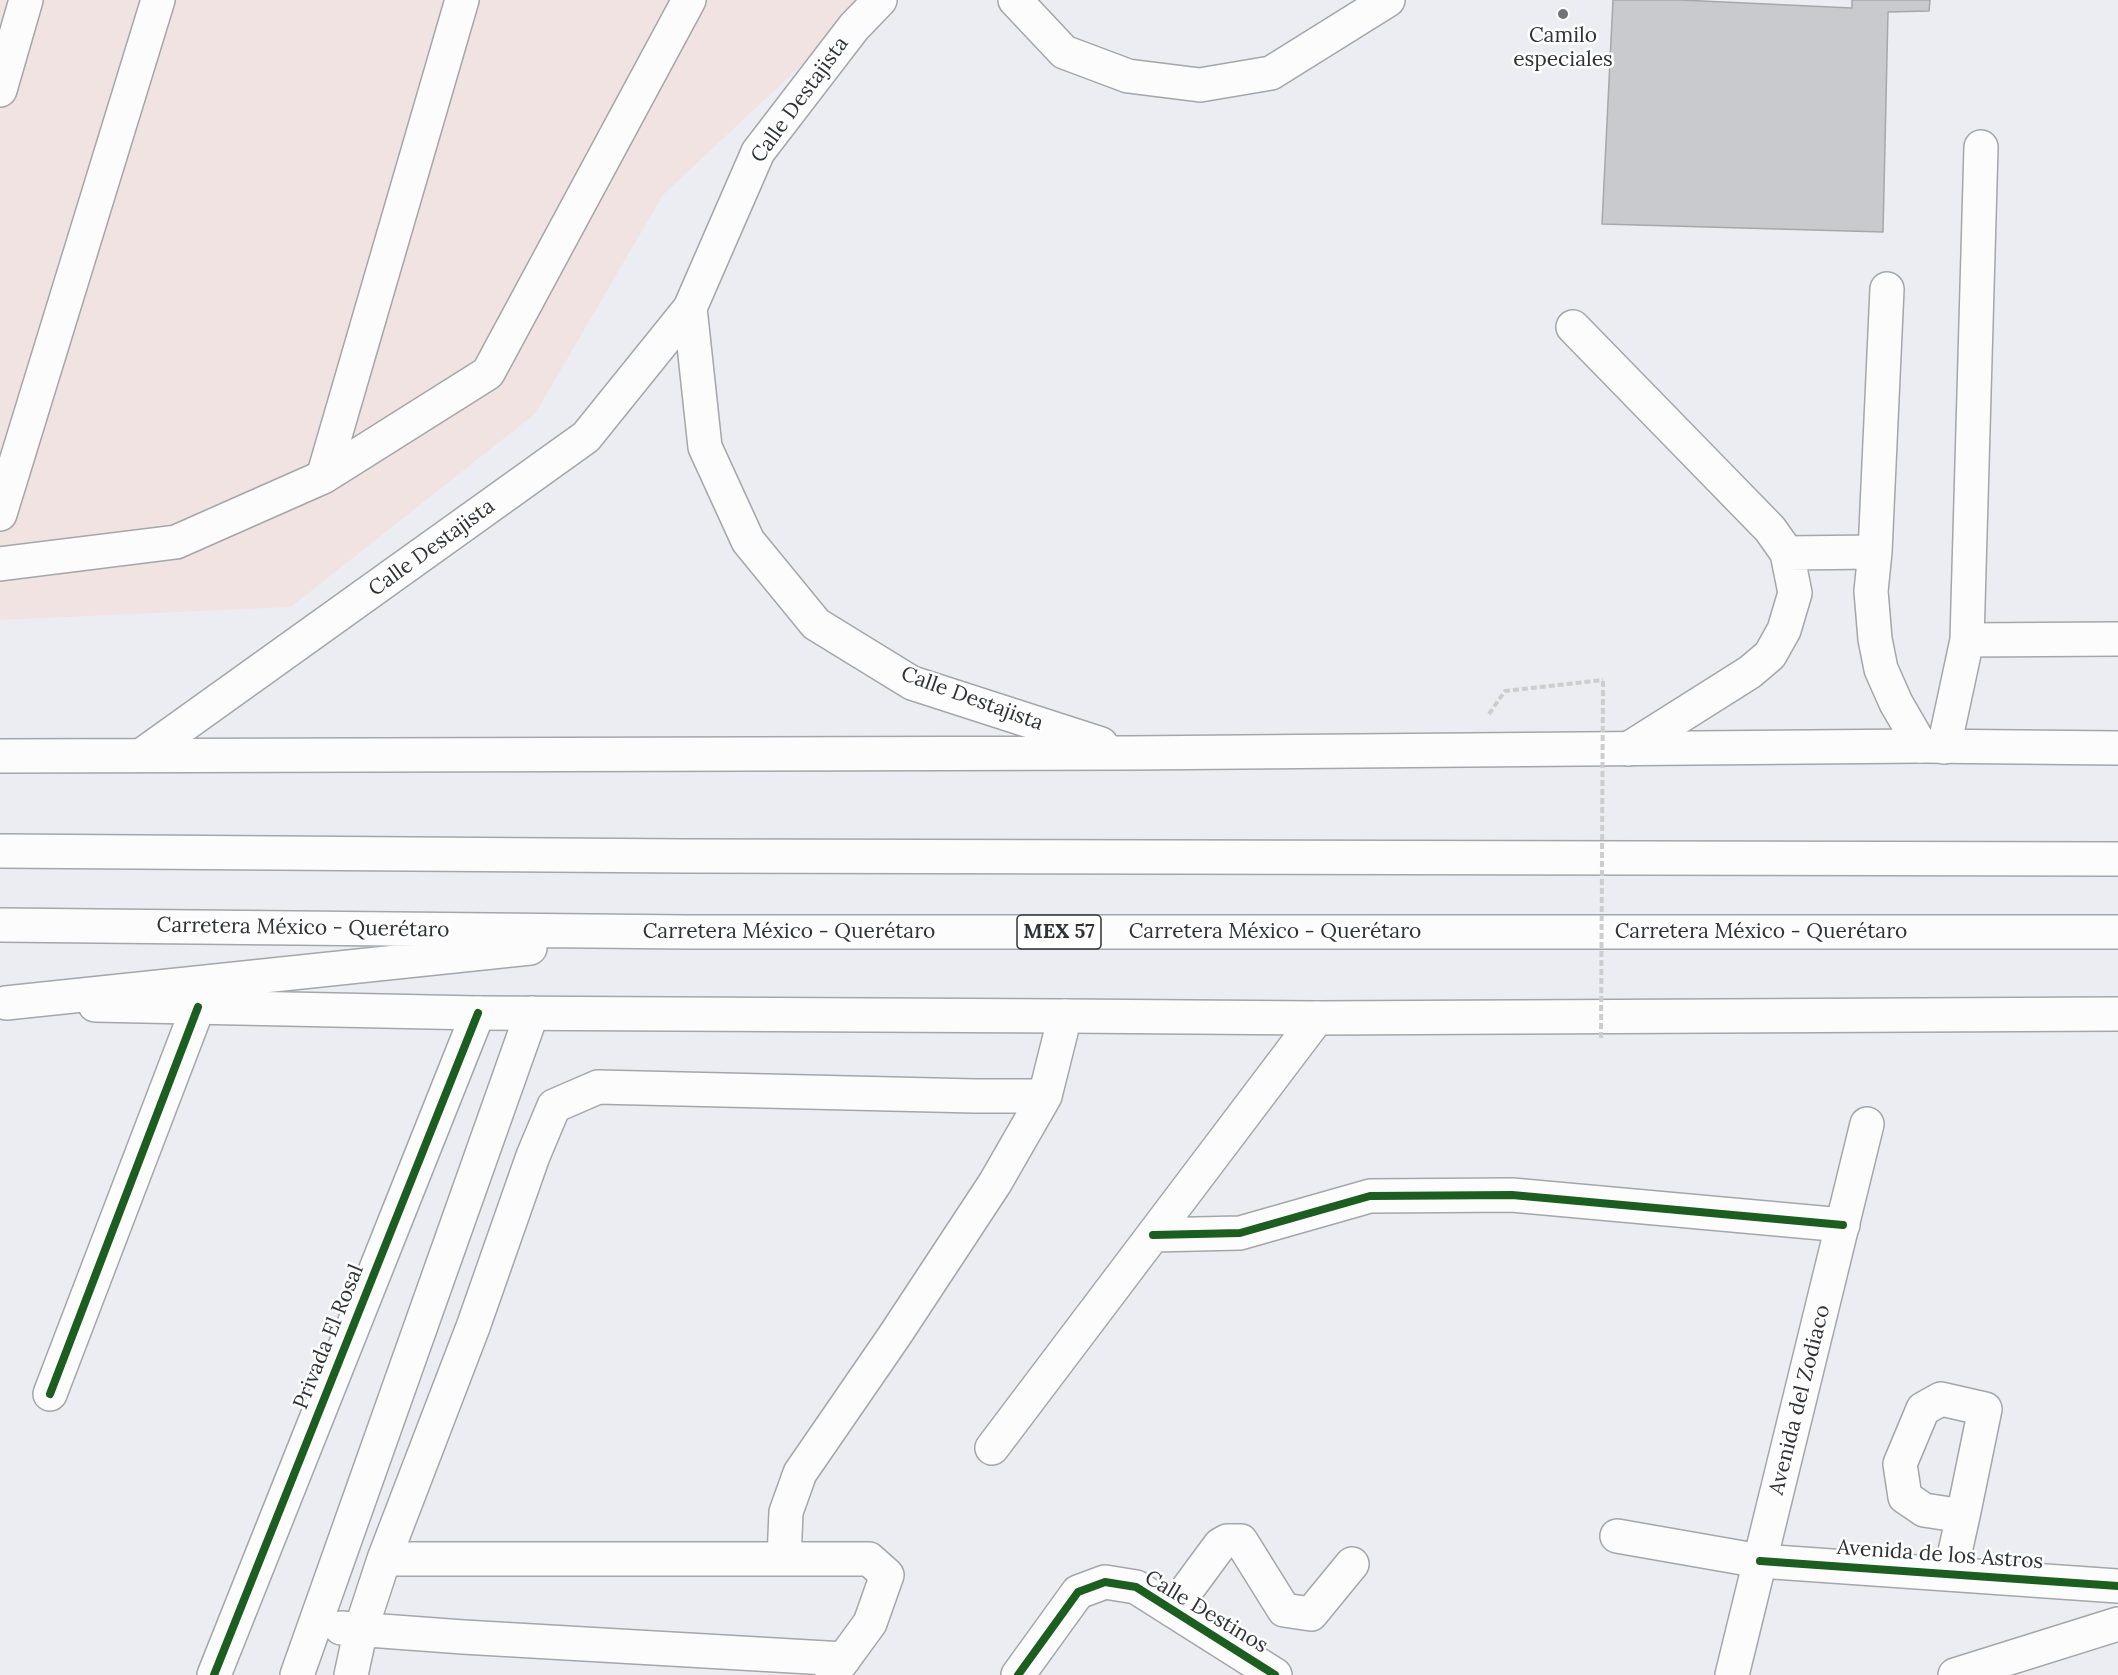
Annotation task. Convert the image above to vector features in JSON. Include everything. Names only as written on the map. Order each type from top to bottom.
[{"type":"main road","points":[[0,90],[26,0]]},
{"type":"main road","points":[[0,514],[158,0]]},
{"type":"main road","points":[[323,477],[462,0]]},
{"type":"main road","points":[[0,564],[176,542],[323,477],[488,373],[689,0]]},
{"type":"main road","name":"Calle Destajista","points":[[142,755],[586,437],[690,308],[758,152],[854,27],[880,0]]},
{"type":"main road","points":[[1016,0],[1064,52],[1128,76],[1200,85],[1270,74],[1388,0]]},
{"type":"main road","points":[[1933,746],[1967,640],[1981,147]]},
{"type":"main road","points":[[1887,289],[1875,552],[1871,591],[1875,639],[1881,669],[1896,703],[1933,746]]},
{"type":"main road","name":"Calle Destajista","points":[[690,308],[705,447],[748,541],[816,624],[912,682],[1129,753]]},
{"type":"main road","points":[[1573,327],[1770,529],[1787,553],[1795,593],[1784,630],[1770,656],[1750,672],[1628,749]]},
{"type":"main road","points":[[1787,553],[1875,552]]},
{"type":"main road","points":[[1967,640],[2118,639]]},
{"type":"main road","points":[[0,756],[1129,753],[1933,746],[2118,748]]},
{"type":"main road","points":[[0,851],[698,856],[2118,859]]},
{"type":"main road","name":"Carretera México - Querétaro","points":[[0,925],[688,932],[2118,932]]},
{"type":"main road","points":[[3,1003],[688,932]]},
{"type":"main road","points":[[3,1003],[478,1013],[1065,1017],[2118,1014]]},
{"type":"main road","points":[[51,1394],[198,1007]]},
{"type":"main road","name":"Privada El Rosal","points":[[214,1675],[478,1013]]},
{"type":"main road","points":[[297,1675],[532,1013]]},
{"type":"main road","points":[[784,1558],[786,1512],[800,1473],[895,1335],[995,1183],[1045,1096],[1065,1017]]},
{"type":"main road","points":[[992,1448],[1317,1018]]},
{"type":"main road","points":[[351,1675],[361,1629],[384,1559],[473,1327],[533,1155],[554,1106],[598,1088],[1045,1096]]},
{"type":"main road","name":"Avenida del Zodiaco","points":[[1732,1675],[1868,1124]]},
{"type":"main road","points":[[1153,1235],[1240,1233],[1370,1196],[1512,1194],[1843,1225]]},
{"type":"main road","points":[[1950,1574],[1963,1516]]},
{"type":"main road","name":"Avenida de los Astros","points":[[1617,1536],[1760,1561],[2118,1586]]},
{"type":"main road","points":[[1172,1610],[1220,1545],[1227,1541],[1241,1541],[1284,1610],[1311,1614],[1352,1564]]},
{"type":"main road","points":[[315,1626],[838,1667],[870,1623],[887,1575],[869,1559],[384,1559]]},
{"type":"main road","name":"Calle Destinos","points":[[1018,1675],[1078,1592],[1105,1582],[1136,1587],[1275,1675]]},
{"type":"main road","points":[[1955,1675],[2118,1624]]},
{"type":"path","points":[[1505,691],[1604,680],[1601,1038]]},
{"type":"shaded area","points":[[0,0],[871,0],[663,195],[535,414],[291,607],[0,620]]},
{"type":"building","points":[[1613,0],[1681,0],[1852,8],[1852,0],[1930,0],[1929,11],[1888,12],[1883,232],[1602,224]]},
{"type":"cycle path","points":[[50,1394],[198,1007]]},
{"type":"cycle path","points":[[214,1675],[478,1013]]},
{"type":"cycle path","points":[[1153,1235],[1240,1233],[1370,1196],[1512,1195],[1843,1225]]},
{"type":"cycle path","points":[[1760,1561],[2118,1586]]},
{"type":"cycle path","points":[[1018,1675],[1078,1592],[1105,1582],[1136,1587],[1275,1675]]},
{"type":"place","name":"Camilo especiales","points":[[1563,14]]}]
